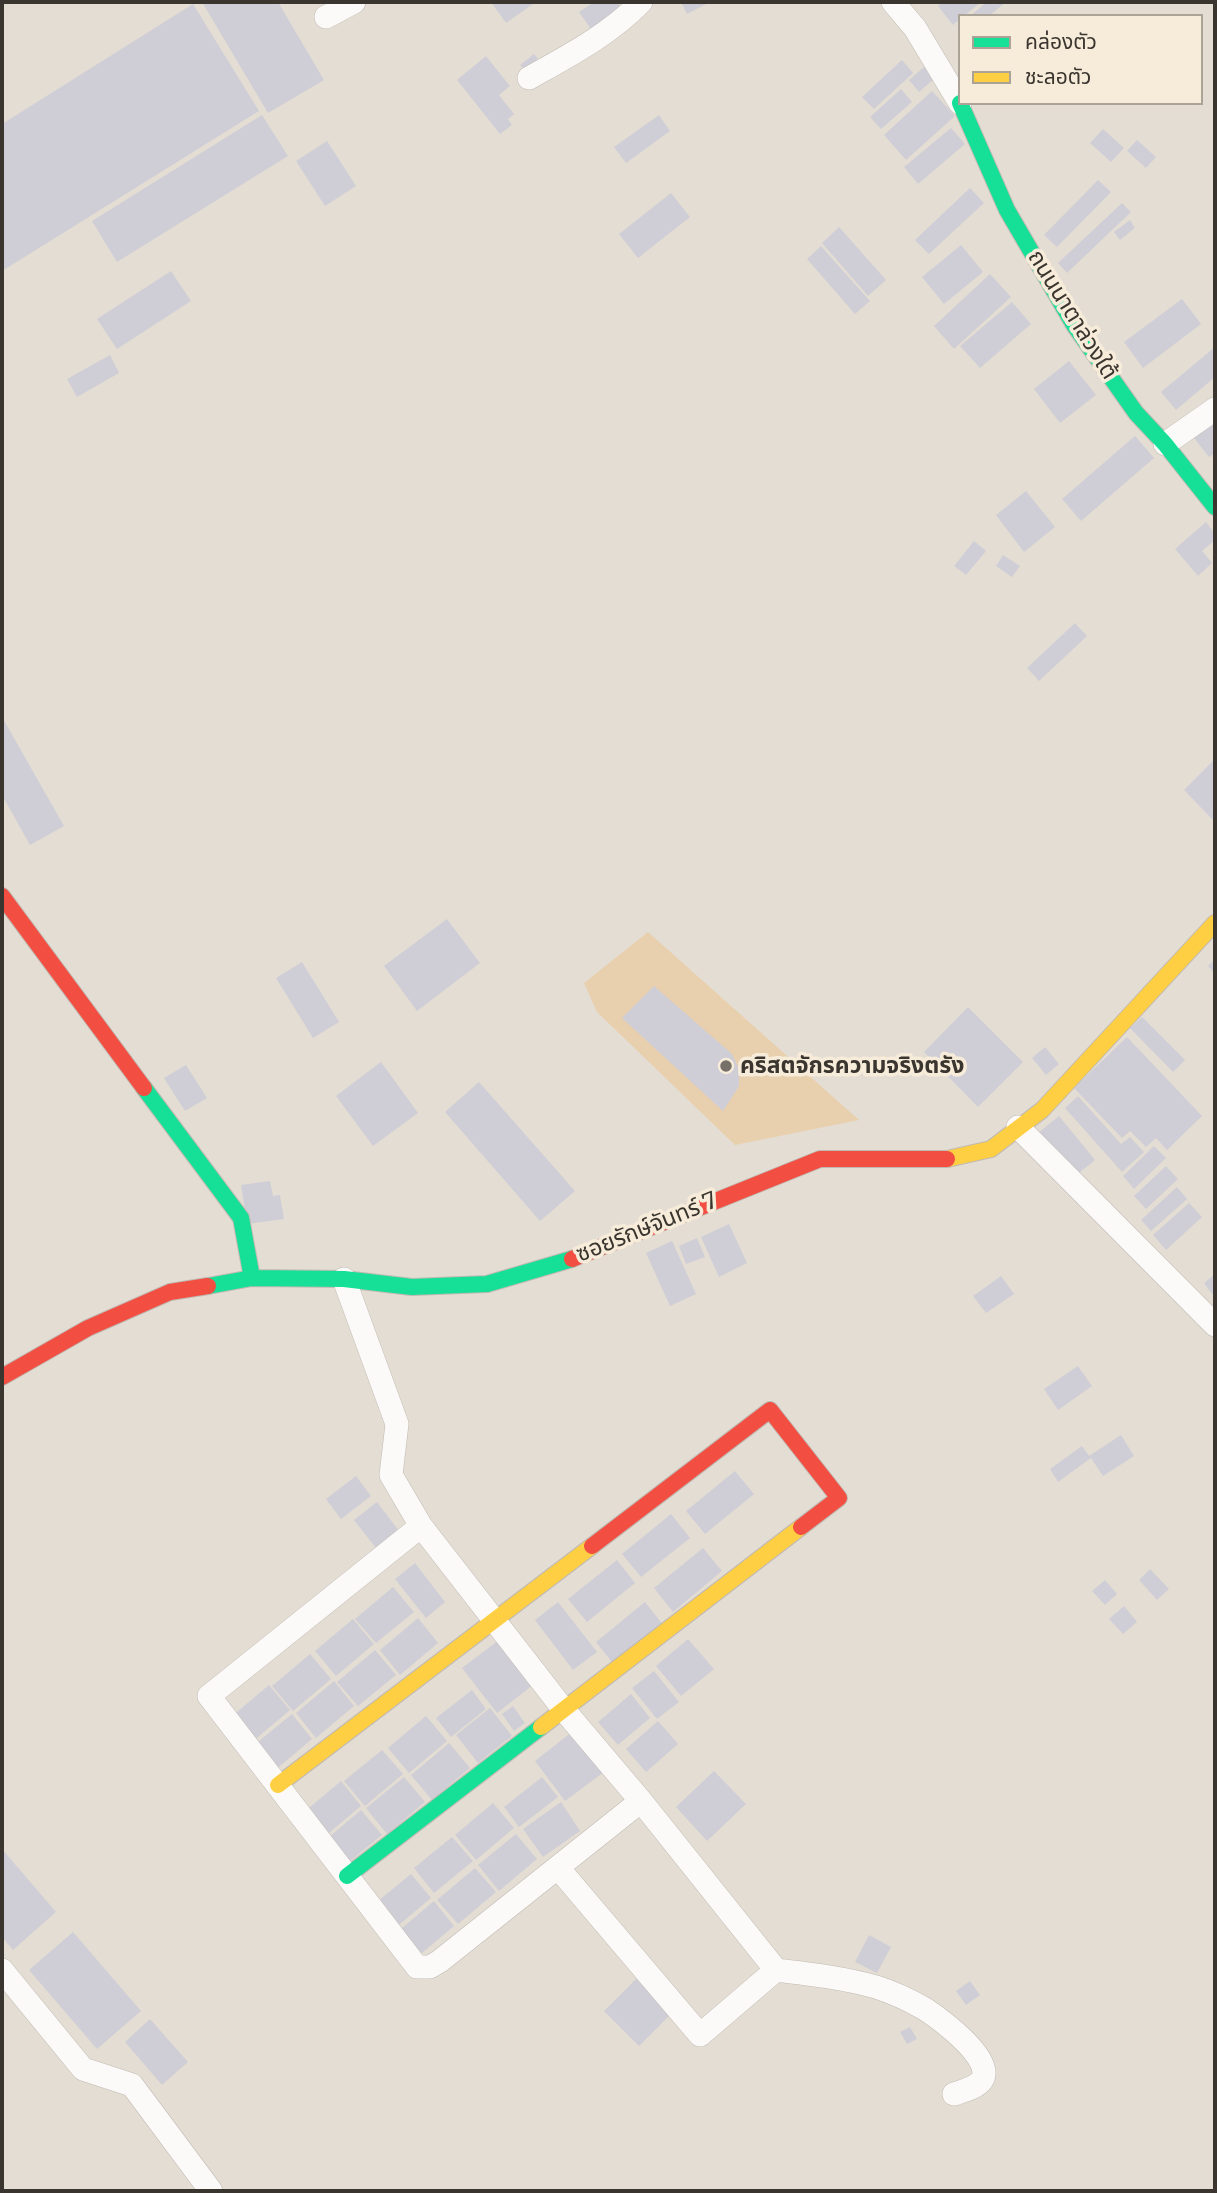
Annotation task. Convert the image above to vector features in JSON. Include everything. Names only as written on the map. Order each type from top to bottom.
[{"type":"street","points":[[326,17],[354,2]]},
{"type":"street","points":[[529,78],[586,46],[640,2]]},
{"type":"street","name":"ถนนนาตาล่วงใต้","points":[[893,2],[915,28],[958,100]]},
{"type":"street","name":"ถนนนาตาล่วงใต้","points":[[961,105],[1007,210],[1074,326],[1136,413],[1165,444],[1215,507]]},
{"type":"street","points":[[1165,444],[1215,409]]},
{"type":"street","points":[[2,896],[241,1218],[252,1278]]},
{"type":"street","name":"ซอยรักษ์จันทร์ 7","points":[[2,1377],[88,1328],[170,1292],[252,1278],[344,1279],[412,1287],[487,1284],[565,1262],[820,1160],[950,1159],[990,1149],[1042,1110],[1215,923]]},
{"type":"street","points":[[1018,1127],[1215,1325]]},
{"type":"street","points":[[344,1279],[397,1424],[391,1475],[421,1526],[565,1710],[776,1970],[832,1976],[879,1988],[923,2008],[954,2030],[978,2056],[983,2066],[981,2081],[954,2094]]},
{"type":"street","points":[[278,1785],[770,1410],[839,1498],[347,1876]]},
{"type":"street","points":[[421,1526],[209,1696],[417,1967],[430,1967],[440,1962],[641,1801]]},
{"type":"street","points":[[559,1869],[700,2035],[776,1970]]},
{"type":"street","points":[[2,1970],[83,2070],[132,2085],[211,2191]]},
{"type":"shaded area","name":"คริสตจักรความจริงตรัง","points":[[648,932],[859,1120],[735,1145],[597,1012],[584,983]]},
{"type":"building","points":[[202,2],[278,2],[324,80],[268,113]]},
{"type":"building","points":[[491,2],[536,2],[506,23]]},
{"type":"building","points":[[594,2],[617,2],[623,10],[593,32],[579,12]]},
{"type":"building","points":[[681,2],[710,2],[687,14]]},
{"type":"building","points":[[943,2],[981,2],[966,14],[958,14],[958,21],[953,25],[938,6]]},
{"type":"building","points":[[987,2],[1006,2],[991,14],[972,14]]},
{"type":"building","points":[[193,4],[259,111],[2,271],[2,124]]},
{"type":"building","points":[[534,54],[538,59],[525,70],[520,65]]},
{"type":"building","points":[[486,56],[510,86],[499,95],[514,114],[508,119],[512,125],[500,134],[457,80]]},
{"type":"building","points":[[902,60],[913,73],[874,109],[862,97]]},
{"type":"building","points":[[924,67],[934,79],[919,92],[909,80]]},
{"type":"building","points":[[901,89],[912,102],[881,129],[870,117]]},
{"type":"building","points":[[932,91],[955,116],[906,160],[884,135]]},
{"type":"building","points":[[262,115],[288,156],[117,262],[92,221]]},
{"type":"building","points":[[659,115],[670,131],[626,163],[614,147]]},
{"type":"building","points":[[951,128],[965,144],[918,184],[904,167]]},
{"type":"building","points":[[1103,129],[1124,148],[1111,162],[1090,143]]},
{"type":"building","points":[[1137,140],[1156,157],[1146,168],[1127,151]]},
{"type":"building","points":[[327,141],[356,186],[325,206],[296,161]]},
{"type":"building","points":[[1098,180],[1111,192],[1057,247],[1044,235]]},
{"type":"building","points":[[970,188],[984,203],[929,254],[915,240]]},
{"type":"building","points":[[671,193],[690,217],[638,258],[619,234]]},
{"type":"building","points":[[1122,203],[1131,212],[1067,273],[1058,263]]},
{"type":"building","points":[[1130,220],[1135,228],[1120,240],[1114,232]]},
{"type":"building","points":[[839,227],[886,280],[868,296],[822,243]]},
{"type":"building","points":[[961,245],[983,272],[944,304],[922,277]]},
{"type":"building","points":[[821,246],[870,301],[855,314],[807,259]]},
{"type":"building","points":[[171,271],[191,301],[117,349],[97,319]]},
{"type":"building","points":[[990,274],[1011,297],[954,349],[934,326]]},
{"type":"building","points":[[1182,299],[1201,324],[1143,368],[1124,342]]},
{"type":"building","points":[[1012,302],[1031,324],[980,368],[960,346]]},
{"type":"building","points":[[1215,347],[1215,377],[1176,410],[1161,392]]},
{"type":"building","points":[[110,355],[119,373],[77,397],[67,379]]},
{"type":"building","points":[[1069,361],[1096,395],[1060,423],[1034,389]]},
{"type":"building","points":[[1215,421],[1215,453],[1209,457],[1194,438]]},
{"type":"building","points":[[1135,436],[1154,458],[1081,521],[1062,499]]},
{"type":"building","points":[[1026,491],[1055,527],[1024,552],[996,515]]},
{"type":"building","points":[[1206,522],[1215,534],[1215,540],[1202,551],[1212,563],[1198,576],[1175,549]]},
{"type":"building","points":[[974,541],[986,551],[966,575],[954,566]]},
{"type":"building","points":[[1003,555],[1020,566],[1012,577],[996,566]]},
{"type":"building","points":[[1075,623],[1087,636],[1039,681],[1027,668]]},
{"type":"building","points":[[2,717],[64,826],[30,845],[2,795]]},
{"type":"building","points":[[1215,759],[1215,822],[1184,790]]},
{"type":"building","points":[[447,919],[480,963],[417,1011],[384,966]]},
{"type":"building","points":[[1215,959],[1215,974],[1208,966]]},
{"type":"building","points":[[302,962],[339,1022],[313,1038],[276,978]]},
{"type":"building","points":[[654,986],[732,1054],[739,1069],[739,1086],[723,1111],[622,1018]]},
{"type":"building","points":[[968,1007],[1023,1062],[978,1107],[924,1052]]},
{"type":"building","points":[[1142,1017],[1185,1060],[1173,1072],[1130,1028]]},
{"type":"building","points":[[1127,1037],[1202,1116],[1167,1150],[1156,1138],[1146,1147],[1130,1131],[1122,1138],[1074,1088]]},
{"type":"building","points":[[1045,1047],[1059,1064],[1046,1075],[1032,1058]]},
{"type":"building","points":[[381,1062],[418,1113],[373,1146],[336,1096]]},
{"type":"building","points":[[186,1065],[207,1098],[185,1111],[164,1078]]},
{"type":"building","points":[[479,1082],[575,1191],[540,1221],[445,1112]]},
{"type":"building","points":[[1078,1096],[1121,1144],[1130,1137],[1144,1152],[1122,1172],[1065,1108]]},
{"type":"building","points":[[1059,1116],[1095,1160],[1074,1177],[1038,1133]]},
{"type":"building","points":[[1154,1146],[1166,1158],[1134,1189],[1123,1176]]},
{"type":"building","points":[[1166,1166],[1178,1179],[1146,1209],[1134,1196]]},
{"type":"building","points":[[270,1181],[273,1196],[280,1195],[284,1219],[247,1224],[241,1185]]},
{"type":"building","points":[[1177,1187],[1187,1199],[1151,1231],[1141,1220]]},
{"type":"building","points":[[1189,1203],[1202,1217],[1166,1250],[1153,1235]]},
{"type":"building","points":[[729,1224],[747,1263],[719,1277],[701,1237]]},
{"type":"building","points":[[697,1238],[705,1257],[686,1264],[679,1246]]},
{"type":"building","points":[[672,1241],[696,1294],[670,1306],[646,1253]]},
{"type":"building","points":[[1215,1274],[1215,1292],[1212,1294],[1204,1283]]},
{"type":"building","points":[[1001,1276],[1014,1294],[986,1313],[973,1296]]},
{"type":"building","points":[[1078,1366],[1092,1386],[1058,1410],[1044,1389]]},
{"type":"building","points":[[1121,1435],[1134,1456],[1103,1476],[1091,1458],[1058,1482],[1050,1469],[1082,1446],[1089,1456]]},
{"type":"building","points":[[735,1471],[754,1494],[705,1534],[686,1511]]},
{"type":"building","points":[[356,1476],[371,1496],[341,1519],[326,1499]]},
{"type":"building","points":[[377,1502],[399,1531],[376,1548],[354,1520]]},
{"type":"building","points":[[671,1514],[690,1538],[641,1577],[622,1554]]},
{"type":"building","points":[[703,1548],[722,1571],[673,1612],[654,1588]]},
{"type":"building","points":[[617,1560],[635,1583],[587,1622],[568,1599]]},
{"type":"building","points":[[415,1563],[445,1602],[426,1618],[395,1579]]},
{"type":"building","points":[[1150,1569],[1169,1589],[1157,1600],[1139,1580]]},
{"type":"building","points":[[1105,1580],[1117,1594],[1105,1605],[1092,1591]]},
{"type":"building","points":[[393,1587],[414,1612],[376,1643],[355,1619]]},
{"type":"building","points":[[558,1602],[597,1652],[573,1670],[535,1620]]},
{"type":"building","points":[[645,1602],[664,1626],[615,1666],[596,1642]]},
{"type":"building","points":[[1124,1606],[1137,1622],[1123,1634],[1109,1619]]},
{"type":"building","points":[[418,1618],[438,1643],[400,1675],[380,1650]]},
{"type":"building","points":[[353,1619],[374,1644],[336,1676],[315,1651]]},
{"type":"building","points":[[688,1639],[714,1669],[681,1696],[656,1666]]},
{"type":"building","points":[[499,1640],[533,1685],[497,1713],[462,1668]]},
{"type":"building","points":[[375,1650],[396,1675],[358,1706],[337,1682]]},
{"type":"building","points":[[310,1654],[331,1679],[293,1711],[272,1686]]},
{"type":"building","points":[[654,1671],[679,1702],[657,1719],[632,1688]]},
{"type":"building","points":[[334,1681],[354,1706],[316,1738],[296,1713]]},
{"type":"building","points":[[269,1685],[290,1710],[252,1742],[231,1717]]},
{"type":"building","points":[[472,1690],[486,1709],[451,1737],[436,1718]]},
{"type":"building","points":[[631,1694],[650,1718],[618,1745],[598,1722]]},
{"type":"building","points":[[513,1706],[525,1723],[514,1731],[502,1714]]},
{"type":"building","points":[[490,1708],[512,1736],[478,1763],[456,1735]]},
{"type":"building","points":[[292,1714],[312,1739],[274,1771],[253,1746]]},
{"type":"building","points":[[426,1716],[447,1741],[409,1773],[388,1748]]},
{"type":"building","points":[[658,1721],[678,1744],[646,1772],[626,1749]]},
{"type":"building","points":[[573,1731],[604,1772],[565,1801],[535,1761]]},
{"type":"building","points":[[449,1743],[470,1768],[432,1800],[411,1775]]},
{"type":"building","points":[[382,1750],[403,1774],[365,1806],[344,1781]]},
{"type":"building","points":[[714,1771],[746,1804],[707,1841],[676,1807]]},
{"type":"building","points":[[404,1777],[425,1802],[387,1834],[366,1808]]},
{"type":"building","points":[[542,1777],[558,1797],[519,1827],[504,1807]]},
{"type":"building","points":[[341,1781],[361,1806],[323,1838],[303,1813]]},
{"type":"building","points":[[561,1802],[580,1831],[543,1857],[523,1829]]},
{"type":"building","points":[[493,1803],[514,1828],[476,1860],[455,1835]]},
{"type":"building","points":[[361,1810],[382,1835],[343,1867],[323,1842]]},
{"type":"building","points":[[516,1834],[537,1859],[499,1891],[478,1865]]},
{"type":"building","points":[[452,1837],[473,1861],[434,1893],[414,1868]]},
{"type":"building","points":[[2,1849],[56,1912],[13,1950],[2,1937]]},
{"type":"building","points":[[475,1868],[496,1892],[458,1924],[437,1900]]},
{"type":"building","points":[[411,1874],[431,1898],[393,1930],[373,1905]]},
{"type":"building","points":[[434,1901],[454,1926],[416,1958],[396,1933]]},
{"type":"building","points":[[73,1932],[141,2011],[97,2049],[29,1970]]},
{"type":"building","points":[[869,1935],[891,1947],[877,1973],[855,1962]]},
{"type":"building","points":[[636,1979],[671,2014],[639,2046],[604,2011]]},
{"type":"building","points":[[970,1981],[980,1995],[966,2005],[956,1991]]},
{"type":"building","points":[[150,2019],[188,2062],[162,2085],[125,2042]]},
{"type":"building","points":[[910,2027],[917,2039],[907,2044],[900,2032]]},
{"type":"traffic: fast","points":[[961,105],[1007,210],[1074,325],[1136,413],[1165,444],[1215,507]]},
{"type":"traffic: fast","points":[[144,1088],[241,1218],[252,1278]]},
{"type":"traffic: fast","points":[[208,1286],[252,1278],[344,1279],[412,1287],[487,1284],[572,1259]]},
{"type":"traffic: fast","points":[[347,1876],[541,1727]]},
{"type":"traffic: slow","points":[[947,1159],[991,1149],[1042,1110],[1215,923]]},
{"type":"traffic: slow","points":[[541,1727],[801,1527]]},
{"type":"traffic: slow","points":[[278,1785],[592,1546]]},
{"type":"traffic: jam","points":[[2,896],[144,1088]]},
{"type":"traffic: jam","points":[[572,1259],[820,1159],[947,1159]]},
{"type":"traffic: jam","points":[[2,1377],[88,1328],[170,1292],[208,1286]]},
{"type":"traffic: jam","points":[[592,1546],[770,1410],[839,1498],[801,1527]]},
{"type":"place","name":"คริสตจักรความจริงตรัง","points":[[726,1066]]}]
